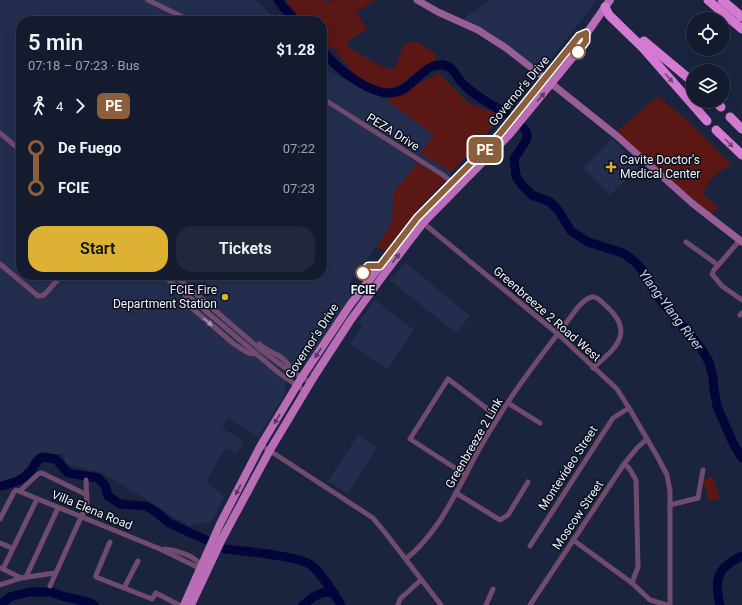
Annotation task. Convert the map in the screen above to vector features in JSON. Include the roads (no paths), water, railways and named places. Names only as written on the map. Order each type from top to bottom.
[{"type":"highway","points":[[708,0],[742,29]]},
{"type":"highway","points":[[722,0],[742,17]]},
{"type":"highway","points":[[607,4],[612,11],[647,44],[686,76]]},
{"type":"highway","points":[[607,4],[609,15],[643,48],[707,121]]},
{"type":"highway","points":[[730,117],[742,129]]},
{"type":"highway","points":[[716,130],[742,155]]},
{"type":"main road","name":"Governor's Drive","points":[[218,538],[312,380],[350,321],[420,221],[506,132],[527,108],[549,81],[579,36],[586,33],[607,4]]},
{"type":"main road","name":"Governor's Drive","points":[[191,605],[211,552],[261,446],[297,386],[360,290],[453,183],[506,132]]},
{"type":"main road","points":[[304,375],[312,380]]},
{"type":"main road","name":"Governor's Drive","points":[[184,605],[204,568]]},
{"type":"street","points":[[148,0],[181,16]]},
{"type":"street","points":[[417,0],[438,12],[478,30],[506,48],[608,128],[692,203],[741,241],[718,265],[712,274],[722,286],[742,300]]},
{"type":"street","name":"PEZA Drive","points":[[327,101],[443,175],[453,183]]},
{"type":"street","points":[[0,134],[16,147]]},
{"type":"street","name":"Greenbreeze 2 Road West","points":[[420,221],[558,334],[617,389],[667,475],[670,491],[668,605]]},
{"type":"street","points":[[686,242],[718,265]]},
{"type":"street","points":[[0,264],[16,277]]},
{"type":"street","points":[[19,280],[38,296],[44,295],[58,280]]},
{"type":"street","points":[[169,280],[183,292],[193,309],[239,348],[248,353],[257,355],[288,380],[305,391]]},
{"type":"street","points":[[180,280],[244,334],[249,335],[263,348],[279,354],[288,362],[293,372],[304,375]]},
{"type":"street","points":[[558,334],[578,307],[586,299],[593,297],[598,298],[613,311],[621,327],[620,336],[610,352],[593,368]]},
{"type":"street","name":"Greenbreeze 2 Link","points":[[406,559],[435,529],[498,418],[558,334]]},
{"type":"street","points":[[466,475],[410,439],[448,379],[498,418]]},
{"type":"street","points":[[508,403],[540,423]]},
{"type":"street","name":"Montevideo Street","points":[[530,546],[613,418],[629,408]]},
{"type":"street","name":"Moscow Street","points":[[532,604],[624,464],[637,448],[647,439]]},
{"type":"street","points":[[261,446],[270,450],[373,518],[440,605]]},
{"type":"street","points":[[624,464],[629,468],[636,480],[638,567],[632,583]]},
{"type":"street","points":[[670,505],[698,498],[703,470]]},
{"type":"street","points":[[0,518],[14,492],[18,491],[38,474],[42,473],[87,495]]},
{"type":"street","points":[[50,586],[87,504],[86,480]]},
{"type":"street","points":[[456,493],[500,520],[508,514],[528,482]]},
{"type":"street","name":"Villa Elena Road","points":[[18,491],[160,549],[179,551],[199,562],[204,568]]},
{"type":"street","points":[[23,577],[1,568],[37,499]]},
{"type":"street","points":[[23,577],[58,508]]},
{"type":"street","points":[[573,540],[632,583],[650,600],[668,605]]},
{"type":"street","points":[[110,542],[96,577],[152,599],[156,593],[179,605]]},
{"type":"street","points":[[0,543],[12,548]]},
{"type":"street","points":[[124,588],[138,561]]},
{"type":"street","points":[[0,585],[23,577],[55,573]]},
{"type":"street","points":[[398,605],[400,599],[421,580]]},
{"type":"street","points":[[486,605],[493,589]]},
{"type":"waterway","name":"Ylang-Ylang River","points":[[278,0],[292,16]]},
{"type":"waterway","name":"Ylang-Ylang River","points":[[327,56],[337,66],[358,82],[381,92],[392,93],[407,87],[426,70],[438,65],[444,65],[453,70],[463,84],[483,100],[506,113]]},
{"type":"waterway","name":"Ylang-Ylang River","points":[[524,128],[527,133],[527,139],[514,159],[516,176],[522,185],[532,195],[550,202],[558,210],[571,231],[588,242],[623,253],[634,261],[642,270],[657,296],[699,345],[709,362],[713,377],[717,406],[733,443],[742,458]]},
{"type":"waterway","points":[[0,486],[13,483],[24,478],[33,469],[36,462],[42,457],[56,459],[68,473],[98,478],[105,485],[108,496],[120,504],[146,506],[169,523],[206,540]]},
{"type":"waterway","points":[[225,549],[270,554],[305,562],[311,565],[320,574],[341,605]]},
{"type":"waterway","name":"Ylang-Ylang River","points":[[720,605],[717,588],[719,576],[727,565],[742,556]]},
{"type":"waterway","points":[[0,605],[10,597],[29,592],[51,592],[94,605]]},
{"type":"waterway","points":[[303,605],[320,593],[334,593]]},
{"type":"place","name":"Cavite Doctor's Medical Center","points":[[611,167]]},
{"type":"place","name":"FCIE","points":[[363,273]]},
{"type":"place","name":"FCIE Fire Department Station","points":[[225,297]]}]
